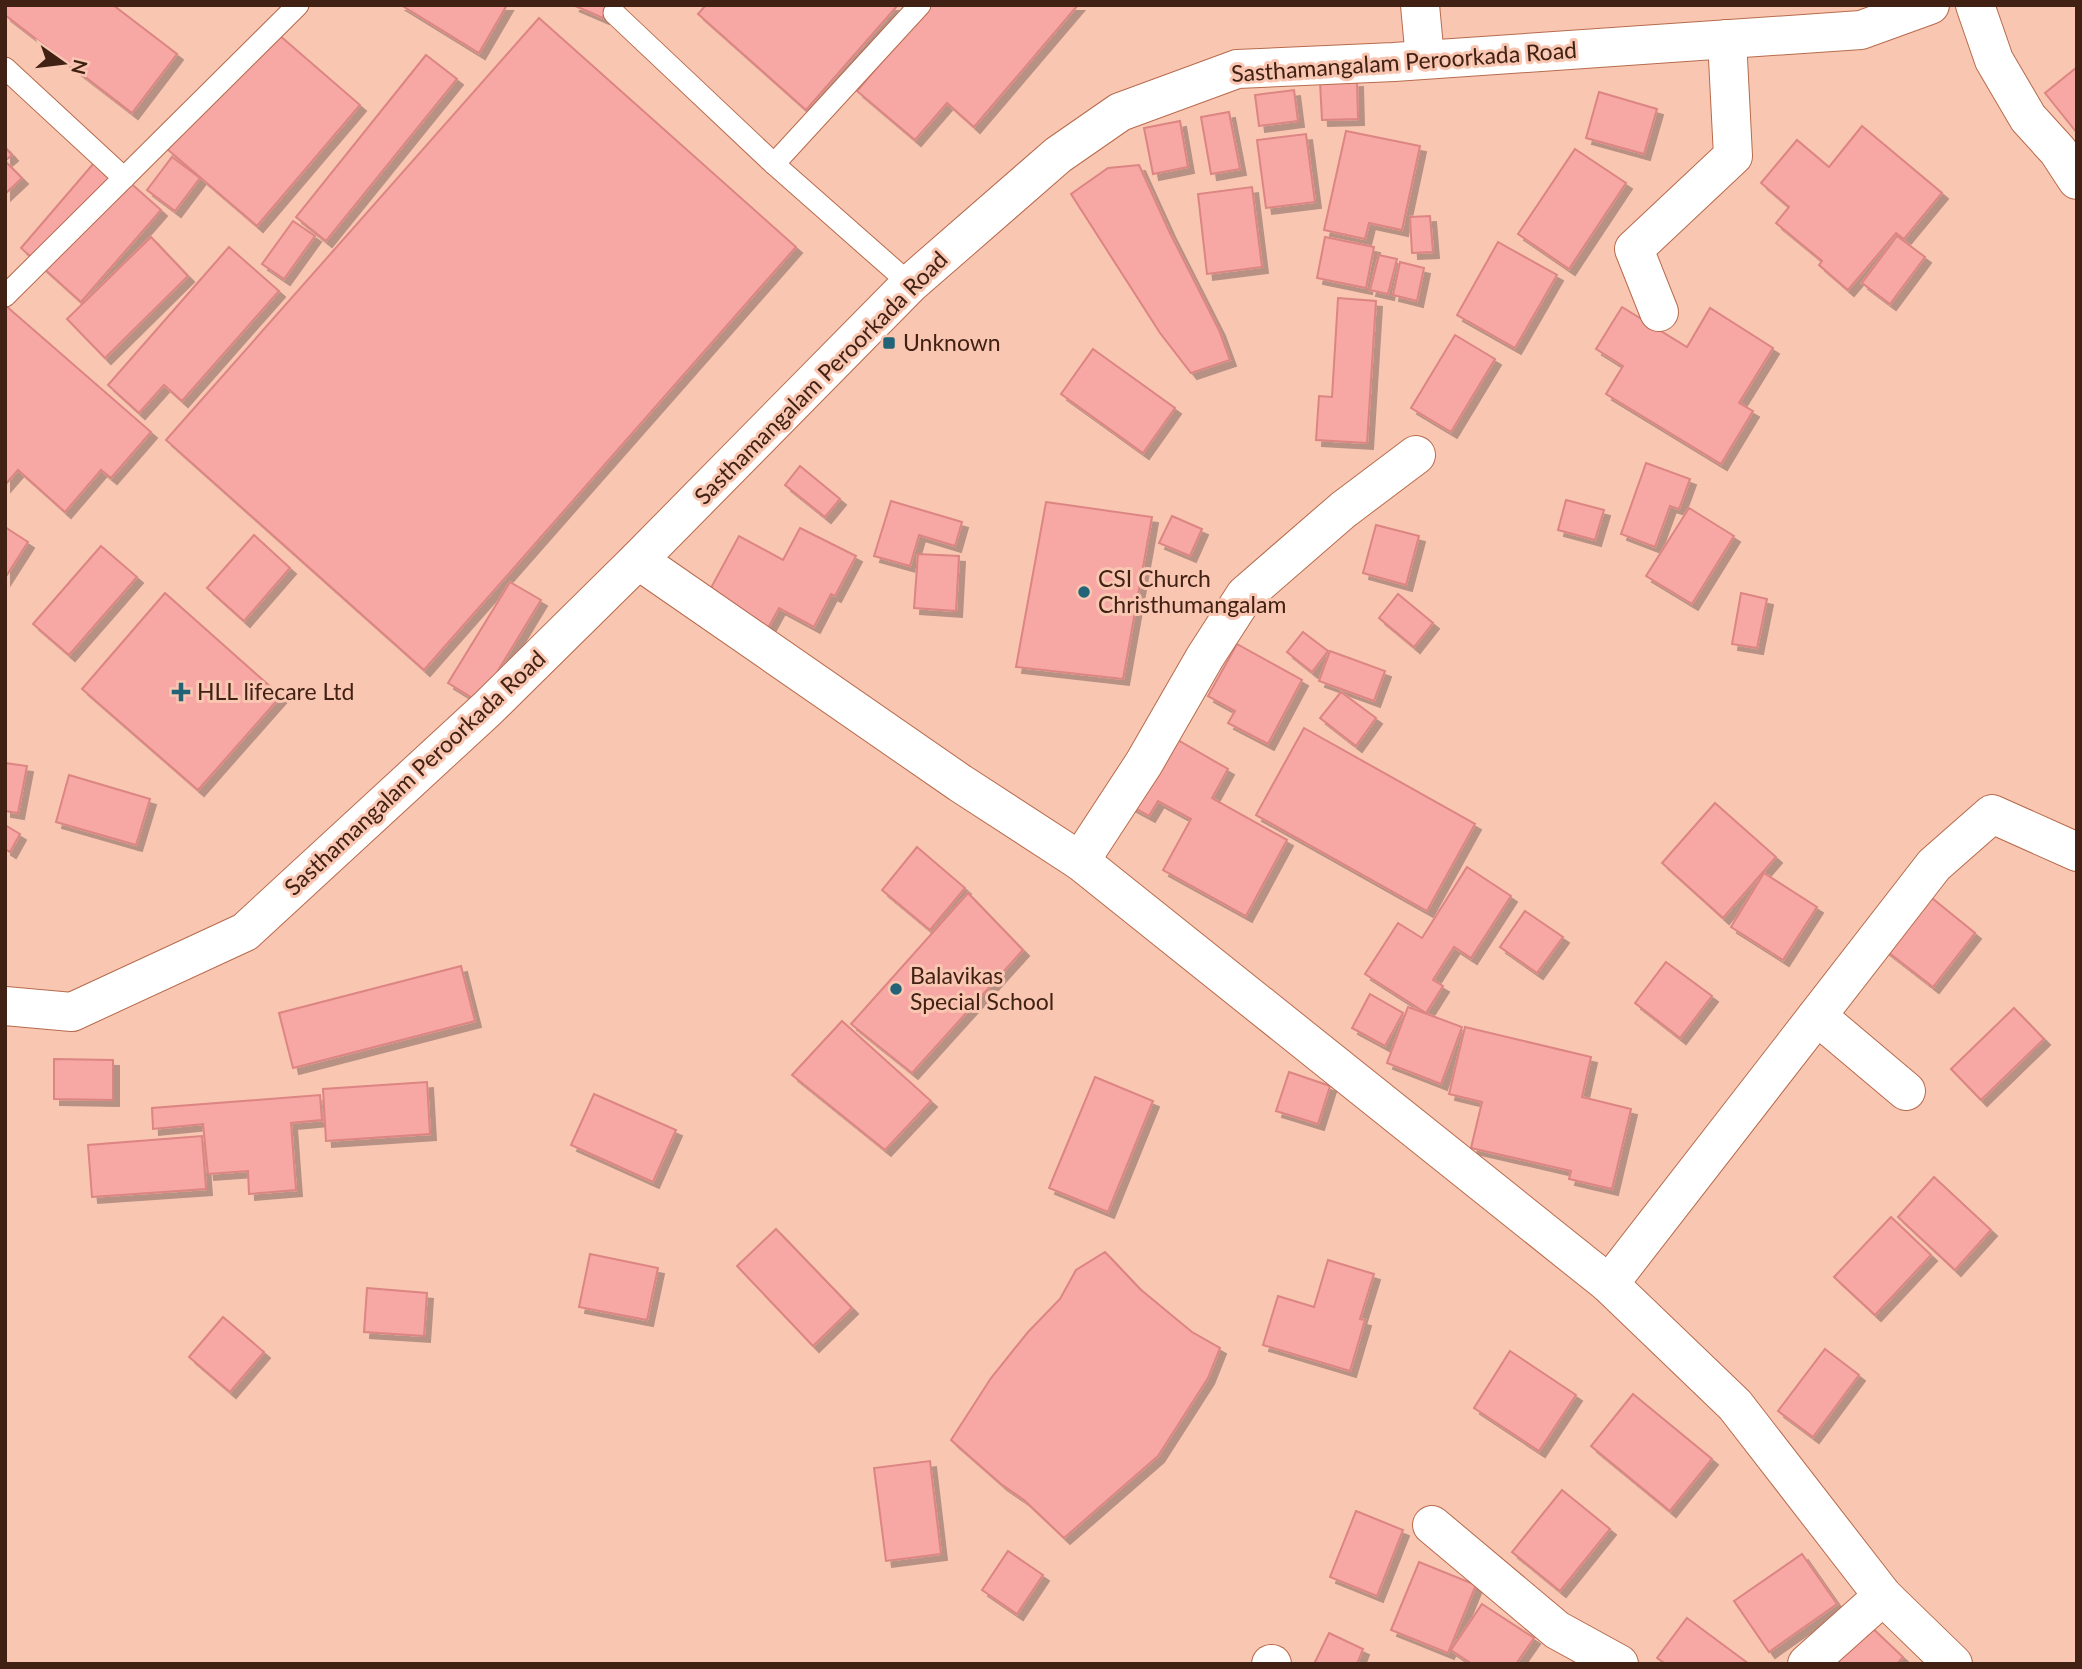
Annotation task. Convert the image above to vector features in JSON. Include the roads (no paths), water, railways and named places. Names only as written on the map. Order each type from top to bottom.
[{"type":"street","points":[[1420,5],[1425,59]]},
{"type":"street","name":"Sasthamangalam Peroorkada Road","points":[[5,1006],[72,1012],[245,932],[487,709],[911,284],[1058,155],[1120,112],[1237,69],[1861,30],[1930,5]]},
{"type":"street","points":[[1975,5],[1994,60],[2028,118],[2058,151],[2077,180]]},
{"type":"street","points":[[1659,312],[1634,249],[1733,156],[1727,39]]},
{"type":"street","points":[[1080,861],[1144,763],[1205,657],[1245,595],[1343,510],[1416,455]]},
{"type":"street","points":[[638,560],[960,783],[1080,861],[1609,1284],[1735,1405],[1883,1596],[1953,1664]]},
{"type":"street","points":[[1609,1284],[1934,865],[1992,814],[2077,852]]},
{"type":"street","points":[[1817,1016],[1906,1091]]},
{"type":"street","points":[[1432,1525],[1557,1630],[1619,1664]]},
{"type":"street","points":[[1807,1664],[1883,1596]]},
{"type":"lane","points":[[5,296],[298,5]]},
{"type":"lane","points":[[774,164],[920,5]]},
{"type":"lane","points":[[614,13],[774,164],[911,284]]},
{"type":"lane","points":[[5,68],[124,178]]},
{"type":"place","name":"Unknown","points":[[889,343]]},
{"type":"place","name":"CSI Church Christhumangalam","points":[[1084,592]]},
{"type":"place","name":"HLL lifecare Ltd","points":[[181,692]]},
{"type":"place","name":"Balavikas Special School","points":[[896,989]]}]
